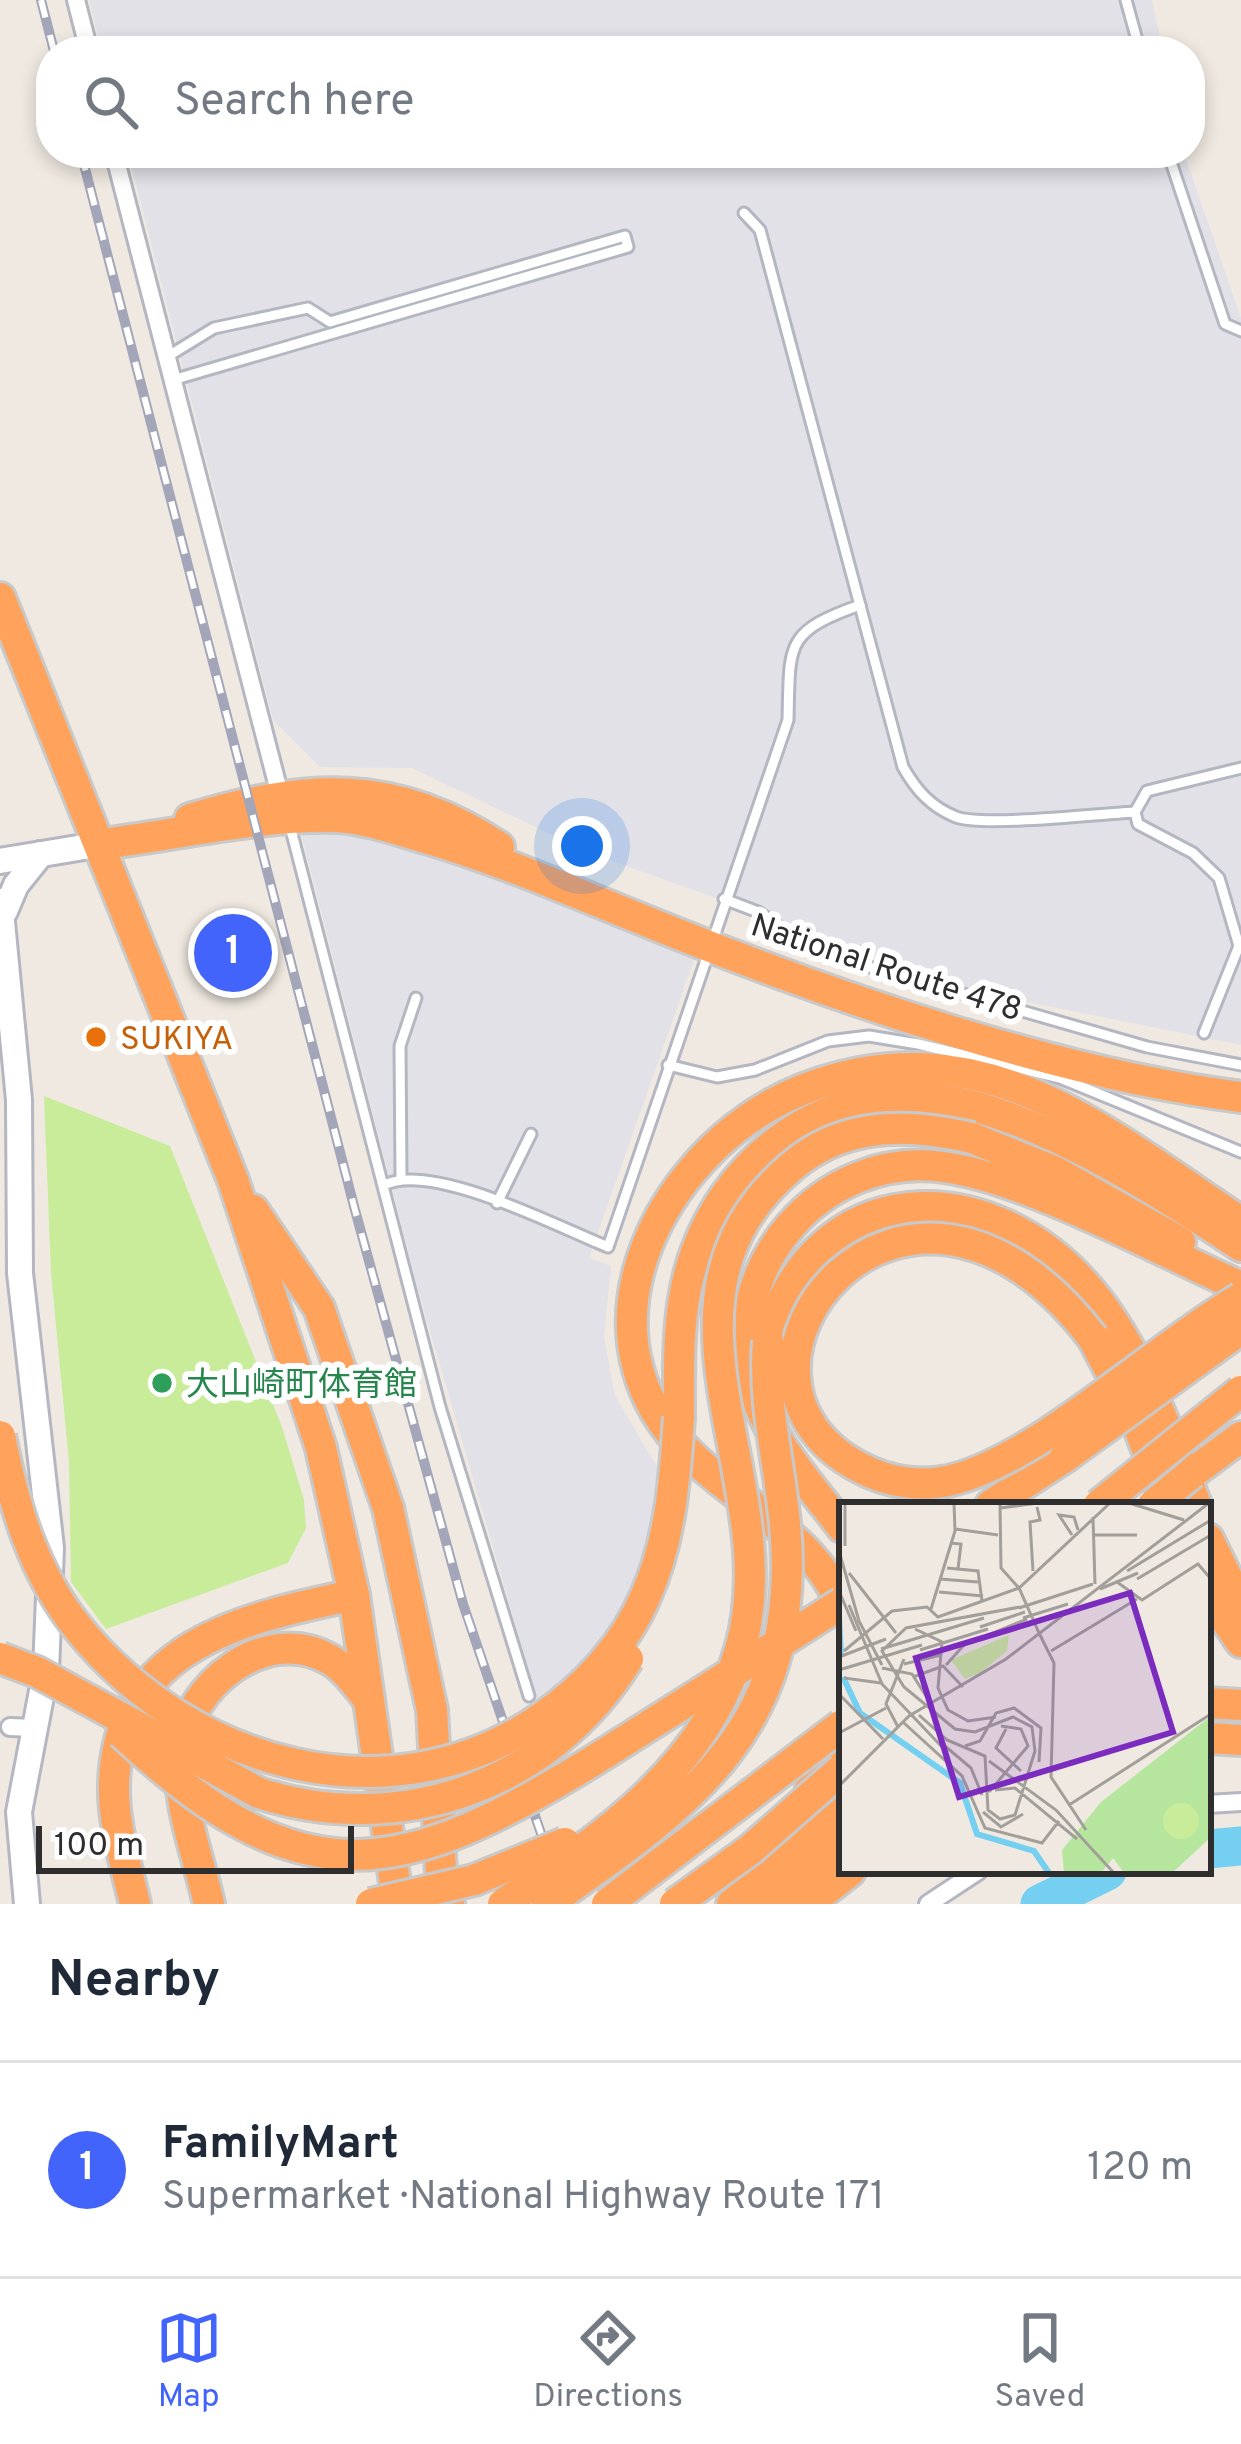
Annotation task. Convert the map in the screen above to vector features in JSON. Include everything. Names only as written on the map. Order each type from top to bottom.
[{"type":"highway","points":[[0,598],[103,844],[233,1180],[321,1448],[354,1595],[398,1904]]},
{"type":"highway","name":"National Route 478","points":[[103,844],[284,808],[371,823],[521,866],[707,945],[976,1034],[1167,1087],[1241,1097]]},
{"type":"highway","points":[[839,1600],[807,1553],[718,1484],[664,1423],[637,1367],[632,1316],[651,1233],[700,1161],[779,1099],[882,1067],[957,1069],[999,1080],[1068,1109],[1241,1226]]},
{"type":"highway","points":[[0,1658],[66,1688],[222,1777],[294,1805],[347,1812],[397,1810],[498,1777],[533,1757],[596,1703],[640,1639],[656,1602],[676,1522],[680,1338],[690,1273],[716,1210],[761,1153],[810,1119],[881,1099],[939,1099],[1241,1283]]},
{"type":"highway","points":[[503,1904],[650,1794],[716,1709],[741,1648],[752,1573],[743,1485],[722,1393],[715,1324],[724,1262],[736,1233],[774,1181],[799,1160],[847,1136],[980,1125],[1118,1172],[1241,1226]]},
{"type":"highway","points":[[839,1523],[764,1415],[748,1346],[751,1305],[770,1252],[805,1208],[827,1191],[883,1168],[913,1165],[972,1172],[1241,1283]]},
{"type":"highway","points":[[1118,1172],[1241,1246]]},
{"type":"highway","points":[[233,1180],[319,1308],[388,1508],[432,1710],[441,1872],[449,1904]]},
{"type":"highway","points":[[547,1904],[682,1806],[734,1745],[766,1683],[782,1622],[787,1574],[767,1396],[768,1341],[789,1281],[810,1254],[864,1217],[898,1208],[955,1208],[1024,1236],[1089,1289],[1134,1358],[1174,1496]]},
{"type":"highway","points":[[1174,1496],[1127,1402],[1118,1383],[1109,1365],[1093,1339],[1058,1295],[995,1253],[943,1238],[892,1242],[869,1250],[829,1280],[804,1323],[797,1373],[802,1399],[828,1443],[870,1473],[927,1484],[981,1471],[1057,1423],[1110,1386],[1128,1374],[1146,1362],[1217,1312],[1241,1298]]},
{"type":"highway","points":[[997,1502],[1241,1329]]},
{"type":"highway","points":[[1103,1502],[1241,1391]]},
{"type":"highway","points":[[0,1436],[10,1487],[37,1563],[57,1598],[104,1657],[162,1706],[228,1742],[294,1766],[363,1775],[430,1768],[496,1744],[554,1709],[604,1660],[646,1595],[660,1557],[679,1417]]},
{"type":"highway","points":[[1174,1496],[1241,1437]]},
{"type":"highway","points":[[1211,1545],[1241,1606]]},
{"type":"highway","points":[[134,1904],[114,1786],[118,1749],[153,1678],[203,1637],[244,1621],[354,1595]]},
{"type":"highway","points":[[1211,1598],[1241,1642]]},
{"type":"highway","points":[[66,1688],[110,1721],[197,1803],[244,1832],[316,1854],[381,1857],[431,1846],[495,1819],[839,1606]]},
{"type":"highway","points":[[1211,1640],[1241,1655]]},
{"type":"highway","points":[[209,1904],[180,1772],[184,1734],[198,1702],[233,1666],[283,1648],[328,1658],[368,1699]]},
{"type":"highway","points":[[1211,1703],[1241,1706]]},
{"type":"highway","points":[[371,1904],[474,1880],[571,1840],[649,1782],[716,1709]]},
{"type":"highway","points":[[801,1797],[839,1718]]},
{"type":"highway","points":[[607,1904],[839,1727]]},
{"type":"highway","points":[[1211,1738],[1241,1740]]},
{"type":"highway","points":[[685,1904],[742,1863],[839,1751]]},
{"type":"highway","points":[[675,1904],[752,1849],[839,1772]]},
{"type":"highway","points":[[732,1904],[839,1815]]},
{"type":"highway","points":[[767,1904],[839,1857]]},
{"type":"highway","points":[[808,1904],[839,1857]]},
{"type":"street","points":[[76,0],[84,36]]},
{"type":"street","points":[[118,168],[284,808]]},
{"type":"street","points":[[0,860],[103,844]]},
{"type":"street","points":[[27,1904],[19,1813],[21,1728],[50,1629],[51,1548],[20,1273],[20,1100],[3,906],[41,854]]},
{"type":"street","points":[[1211,1804],[1241,1802]]},
{"type":"street","points":[[928,1904],[973,1874]]},
{"type":"lane","points":[[1126,0],[1136,36]]},
{"type":"lane","points":[[1173,168],[1225,324],[1241,331]]},
{"type":"lane","points":[[744,212],[760,230],[903,767],[927,801],[961,819],[1135,812]]},
{"type":"lane","points":[[170,355],[214,328],[308,308],[330,322],[625,236],[628,247],[176,379]]},
{"type":"lane","points":[[384,1185],[401,1177],[496,1203],[608,1247],[707,945],[788,720],[789,668],[798,636],[816,621],[860,605]]},
{"type":"lane","points":[[1204,1033],[1239,946],[1219,878],[1193,853],[1138,824],[1135,812],[1147,791],[1241,768]]},
{"type":"lane","points":[[284,808],[440,1407],[529,1696]]},
{"type":"lane","points":[[724,899],[758,913],[814,951],[1147,1047],[1241,1065]]},
{"type":"lane","points":[[401,1177],[400,1046],[416,998]]},
{"type":"lane","points":[[668,1065],[717,1078],[754,1070],[828,1041],[869,1036],[918,1043],[1060,1078],[1241,1152]]},
{"type":"lane","points":[[496,1203],[531,1134]]},
{"type":"shaded area","points":[[89,0],[1152,0],[1160,36],[98,36]]},
{"type":"shaded area","points":[[132,168],[1189,168],[1241,318],[1241,1045],[979,992],[587,852],[412,768],[320,767],[273,720]]},
{"type":"shaded area","points":[[306,829],[374,832],[688,948],[695,957],[589,1258],[611,1266],[604,1337],[615,1396],[665,1480],[657,1534],[620,1620],[573,1677],[538,1702],[417,1286],[302,837]]},
{"type":"green space","name":"大山崎町体育館","points":[[44,1096],[170,1146],[282,1427],[304,1500],[306,1528],[288,1563],[106,1629],[71,1582],[69,1462],[51,1273]]},
{"type":"waterway","points":[[1211,1849],[1241,1846]]},
{"type":"waterway","points":[[1040,1904],[1101,1874]]},
{"type":"railway","points":[[41,0],[50,36]]},
{"type":"railway","points":[[85,168],[355,1210],[463,1604],[565,1904]]},
{"type":"place","name":"FamilyMart","points":[[233,953]]},
{"type":"place","name":"SUKIYA","points":[[96,1037]]},
{"type":"place","name":"大山崎町体育館","points":[[162,1383]]}]
